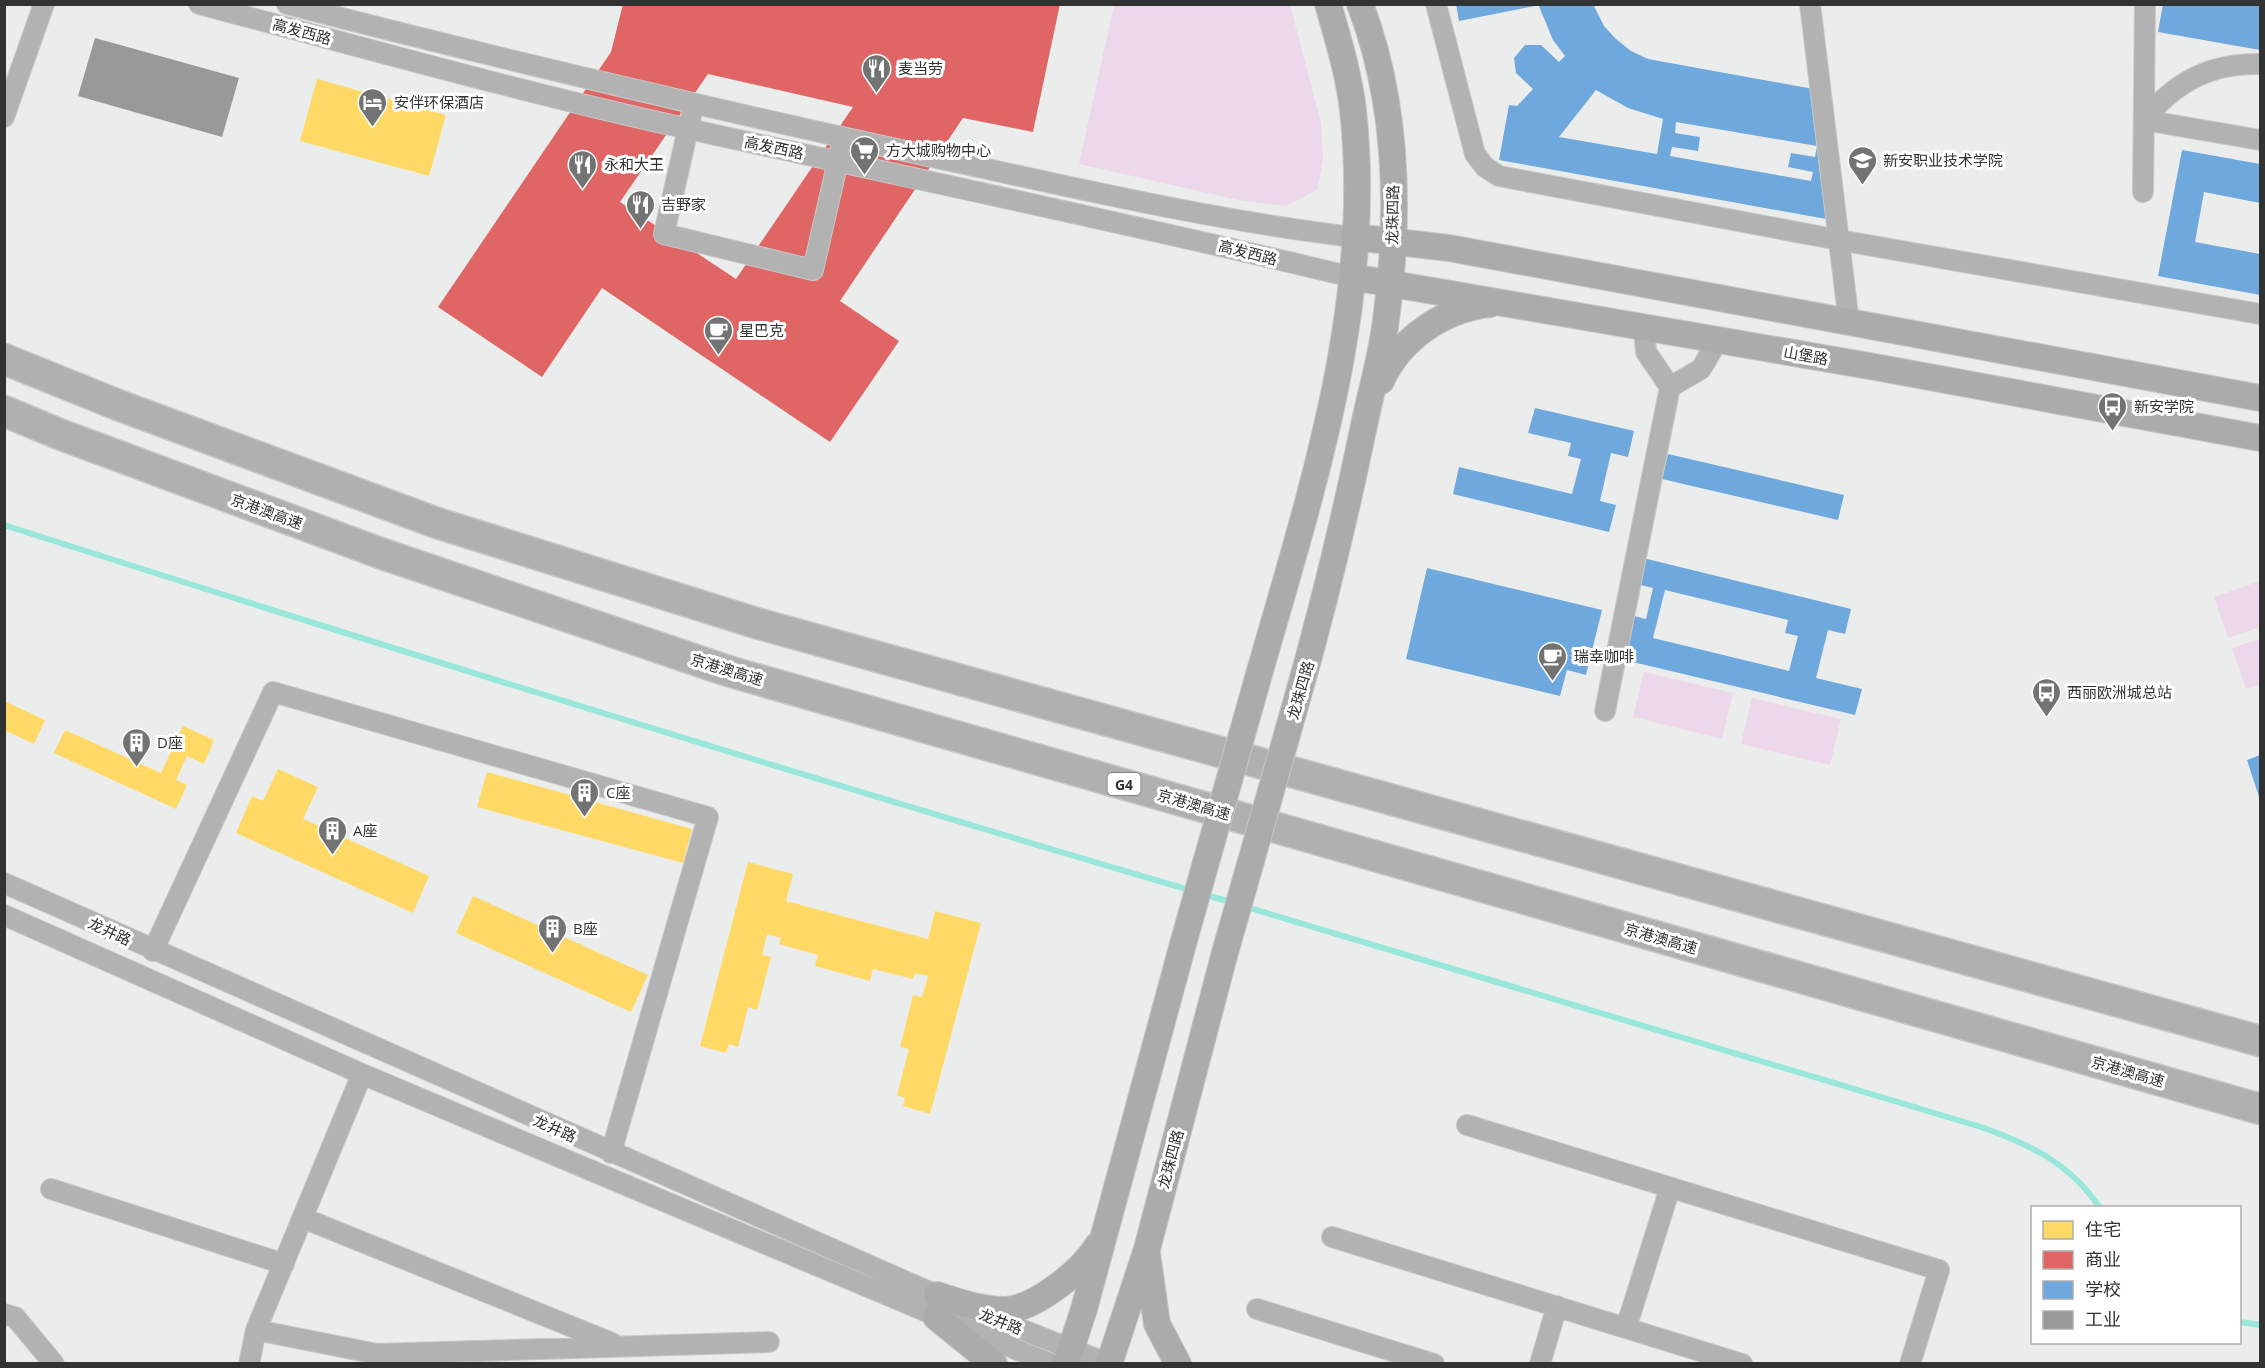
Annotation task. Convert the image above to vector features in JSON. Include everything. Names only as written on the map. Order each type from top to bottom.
[{"type":"highway","points":[[4,359],[118,405],[437,523],[756,623],[2260,1041]]},
{"type":"highway","name":"京港澳高速","points":[[4,411],[59,434],[380,553],[728,671],[2260,1108]]},
{"type":"highway","points":[[2039,1046],[2121,1090],[2260,1130]]},
{"type":"main road","points":[[1063,1359],[1106,1226],[1317,467],[1336,381],[1352,277],[1356,195],[1352,108],[1328,4]]},
{"type":"main road","name":"龙珠四路","points":[[1109,1363],[1147,1249],[1224,956],[1342,535],[1384,330],[1394,199],[1389,126],[1378,65],[1360,4]]},
{"type":"main road","points":[[1354,237],[1449,248],[2260,398]]},
{"type":"main road","name":"山堡路","points":[[1352,277],[1508,302],[2260,438]]},
{"type":"main road","points":[[1367,412],[1387,369],[1403,346],[1424,329],[1452,314],[1480,305],[1508,302]]},
{"type":"main road","points":[[936,1306],[1007,1310],[1038,1298],[1061,1284],[1082,1267],[1097,1247],[1106,1226]]},
{"type":"main road","points":[[1147,1249],[1157,1324],[1178,1364]]},
{"type":"main road","points":[[936,1306],[994,1364]]},
{"type":"street","points":[[4,117],[44,4]]},
{"type":"street","name":"高发西路","points":[[199,4],[546,95],[688,129],[1352,277]]},
{"type":"street","name":"高发西路","points":[[287,4],[693,104],[843,137],[1205,216],[1354,237]]},
{"type":"street","points":[[1436,4],[1475,154],[1485,167],[1499,176],[1839,240],[2260,314]]},
{"type":"street","points":[[1810,4],[1849,322]]},
{"type":"street","points":[[2143,192],[2145,4]]},
{"type":"street","points":[[2144,120],[2176,87],[2196,75],[2217,67],[2260,64]]},
{"type":"street","points":[[693,104],[664,234],[813,270],[843,137]]},
{"type":"street","points":[[2144,120],[2260,140]]},
{"type":"street","points":[[1605,711],[1670,387],[1646,352],[1644,327]]},
{"type":"street","points":[[1670,387],[1701,369],[1718,340]]},
{"type":"street","points":[[153,951],[273,692],[708,817],[611,1153]]},
{"type":"street","name":"龙井路","points":[[4,883],[611,1153],[936,1306]]},
{"type":"street","name":"龙井路","points":[[4,915],[363,1074],[1063,1359],[1109,1363]]},
{"type":"street","points":[[249,1364],[256,1329],[363,1074]]},
{"type":"street","points":[[1467,1125],[1939,1270],[1910,1364]]},
{"type":"street","points":[[1626,1328],[1670,1188]]},
{"type":"street","points":[[51,1189],[284,1264]]},
{"type":"street","points":[[303,1218],[620,1346]]},
{"type":"street","points":[[1332,1237],[1742,1364]]},
{"type":"street","points":[[1540,1364],[1557,1306]]},
{"type":"street","points":[[1257,1309],[1434,1364]]},
{"type":"street","points":[[4,1314],[15,1317],[54,1364]]},
{"type":"street","points":[[256,1329],[377,1354],[769,1342]]},
{"type":"shaded area","points":[[1114,5],[1290,5],[1321,123],[1323,160],[1317,190],[1286,206],[1238,200],[1079,164]]},
{"type":"shaded area","points":[[2260,581],[2260,627],[2228,638],[2214,597]]},
{"type":"shaded area","points":[[2260,639],[2260,684],[2246,689],[2232,648]]},
{"type":"shaded area","points":[[1644,672],[1733,693],[1722,739],[1633,717]]},
{"type":"shaded area","points":[[1752,698],[1841,719],[1830,765],[1741,744]]},
{"type":"building: 住宅","name":"安伴环保酒店","points":[[317,79],[446,115],[429,176],[300,141]]},
{"type":"building: 住宅","points":[[4,701],[45,720],[34,744],[4,730]]},
{"type":"building: 住宅","name":"D座","points":[[183,726],[214,740],[204,764],[187,756],[176,780],[187,785],[176,809],[54,753],[65,730],[161,773]]},
{"type":"building: 住宅","name":"A座","points":[[278,769],[318,787],[303,819],[429,876],[413,913],[236,833],[252,796],[263,801]]},
{"type":"building: 住宅","name":"C座","points":[[487,772],[692,829],[683,863],[477,807]]},
{"type":"building: 住宅","points":[[748,862],[793,874],[786,901],[928,939],[935,911],[981,923],[930,1114],[903,1106],[905,1098],[897,1095],[909,1049],[900,1047],[913,995],[922,997],[928,976],[915,973],[913,979],[873,969],[870,981],[815,966],[818,955],[779,944],[781,938],[767,934],[762,955],[771,957],[757,1010],[748,1007],[738,1047],[729,1044],[726,1053],[700,1046]]},
{"type":"building: 住宅","name":"B座","points":[[473,896],[648,975],[631,1012],[456,933]]},
{"type":"building: 商业","name":"方大城购物中心","points":[[623,4],[1060,4],[1033,132],[963,118],[840,301],[899,341],[830,442],[602,288],[542,377],[438,307],[611,52]],"holes":[[[708,74],[853,107],[736,279],[620,202]]]},
{"type":"building: 学校","points":[[1456,4],[1535,4],[1535,6],[1459,21]]},
{"type":"building: 学校","points":[[1538,4],[1593,4],[1604,26],[1616,39],[1631,51],[1648,59],[1819,90],[1837,221],[1499,160],[1509,105],[1517,106],[1533,89],[1516,73],[1514,58],[1525,45],[1541,45],[1559,62],[1565,56],[1553,40]],"holes":[[[1596,90],[1628,108],[1663,119],[1657,154],[1559,137]],[[1676,122],[1817,146],[1815,157],[1791,153],[1788,167],[1813,172],[1811,181],[1670,156],[1672,147],[1698,151],[1700,137],[1675,133]]]},
{"type":"building: 学校","points":[[2163,4],[2260,4],[2260,50],[2158,32]]},
{"type":"building: 学校","points":[[2182,150],[2260,164],[2260,203],[2204,192],[2195,242],[2260,254],[2260,295],[2158,276]]},
{"type":"building: 学校","points":[[1535,408],[1634,431],[1628,457],[1611,453],[1600,501],[1616,505],[1609,532],[1453,494],[1459,467],[1572,494],[1581,459],[1568,456],[1571,443],[1528,433]]},
{"type":"building: 学校","points":[[1668,454],[1844,495],[1838,520],[1662,479]]},
{"type":"building: 学校","points":[[1639,557],[1851,609],[1845,634],[1828,630],[1816,678],[1862,689],[1855,715],[1616,658],[1626,614],[1646,619],[1653,588],[1633,583]],"holes":[[[1665,590],[1788,620],[1785,633],[1798,636],[1789,671],[1653,638]]]},
{"type":"building: 学校","points":[[1427,568],[1602,610],[1586,675],[1567,670],[1560,696],[1406,659]]},
{"type":"building: 学校","points":[[2260,755],[2260,800],[2247,760]]},
{"type":"building: 工业","points":[[95,38],[239,78],[222,137],[78,96]]},
{"type":"waterway","points":[[4,525],[597,711],[1193,891]]},
{"type":"waterway","points":[[1203,894],[1234,903]]},
{"type":"waterway","points":[[1243,906],[1981,1127],[2016,1140],[2062,1167],[2076,1179],[2098,1206]]},
{"type":"waterway","points":[[2241,1322],[2260,1325]]},
{"type":"place","name":"麦当劳","points":[[877,94]]},
{"type":"place","name":"安伴环保酒店","points":[[373,128]]},
{"type":"place","name":"方大城购物中心","points":[[865,176]]},
{"type":"place","name":"新安职业技术学院","points":[[1862,186]]},
{"type":"place","name":"永和大王","points":[[583,190]]},
{"type":"place","name":"吉野家","points":[[640,230]]},
{"type":"place","name":"星巴克","points":[[718,356]]},
{"type":"place","name":"新安学院","points":[[2113,432]]},
{"type":"place","name":"瑞幸咖啡","points":[[1553,682]]},
{"type":"place","name":"西丽欧洲城总站","points":[[2046,718]]},
{"type":"place","name":"D座","points":[[136,768]]},
{"type":"place","name":"C座","points":[[585,818]]},
{"type":"place","name":"A座","points":[[332,856]]},
{"type":"place","name":"B座","points":[[552,954]]}]
